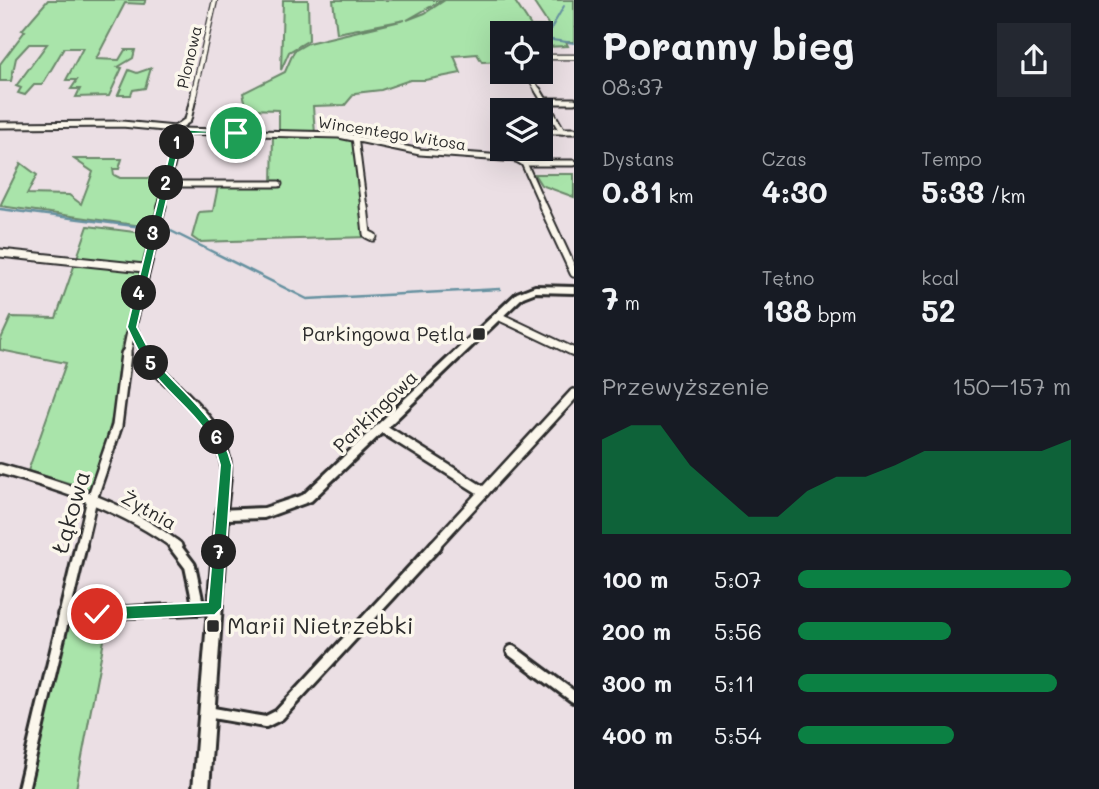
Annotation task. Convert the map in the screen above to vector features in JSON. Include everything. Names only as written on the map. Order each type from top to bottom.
[{"type":"street","name":"Plonowa","points":[[177,130],[188,120],[215,0]]},
{"type":"street","points":[[553,57],[574,57]]},
{"type":"street","points":[[553,101],[574,101]]},
{"type":"street","points":[[553,116],[562,131]]},
{"type":"street","name":"Wincentego Witosa","points":[[0,125],[122,124],[177,130],[315,133],[355,138],[420,152],[490,158]]},
{"type":"street","points":[[177,130],[132,327],[152,365],[210,425],[221,444],[226,465],[201,789]]},
{"type":"street","points":[[553,131],[574,131]]},
{"type":"street","points":[[355,138],[367,234],[373,237]]},
{"type":"street","points":[[520,161],[574,273]]},
{"type":"street","name":"Wincentego Witosa","points":[[520,161],[574,163]]},
{"type":"street","points":[[166,184],[279,184]]},
{"type":"street","points":[[0,253],[144,268]]},
{"type":"street","name":"Parkingowa","points":[[222,514],[264,513],[307,498],[520,295],[535,289],[574,290]]},
{"type":"street","points":[[498,316],[574,352]]},
{"type":"street","name":"Łąkowa","points":[[23,789],[92,499],[102,476],[119,408],[125,382],[124,350],[132,327]]},
{"type":"street","points":[[207,712],[265,722],[279,715],[574,394]]},
{"type":"street","points":[[382,428],[484,492]]},
{"type":"street","name":"Żytnia","points":[[0,469],[92,499],[177,546],[188,560],[199,609]]},
{"type":"street","points":[[64,615],[215,608]]},
{"type":"street","points":[[512,651],[574,696]]},
{"type":"green space","points":[[48,0],[146,0],[144,4],[125,3],[96,59],[119,60],[125,50],[135,50],[133,58],[118,67],[122,68],[109,96],[76,97],[80,89],[71,89],[77,80],[66,80],[83,48],[64,48],[42,85],[34,85],[25,95],[18,93],[21,88],[16,86],[47,44],[29,44],[16,58],[11,81],[0,81],[0,64],[25,31],[22,30]]},
{"type":"green space","points":[[283,0],[308,0],[309,40],[289,52],[281,70]]},
{"type":"green space","points":[[333,0],[442,0],[407,20],[425,13],[445,0],[514,0],[528,21],[490,21],[490,62],[482,62],[477,54],[454,56],[461,73],[410,80],[381,90],[355,93],[345,105],[313,106],[315,134],[352,138],[368,237],[199,242],[192,237],[199,212],[213,211],[218,186],[272,185],[273,136],[279,134],[279,110],[247,109],[243,93],[285,72],[294,51],[308,43],[405,20],[337,33]]},
{"type":"green space","points":[[532,0],[574,0],[574,42],[566,42],[568,46],[553,47],[553,21],[546,21]]},
{"type":"green space","points":[[151,68],[145,88],[133,90],[131,95],[118,95],[129,70],[137,73]]},
{"type":"green space","points":[[74,159],[122,159],[119,169],[113,169],[114,175],[120,178],[165,178],[154,220],[142,226],[0,206],[21,163],[37,175],[27,194],[69,195],[81,204],[93,172]]},
{"type":"green space","points":[[534,174],[574,174],[574,197],[541,185]]},
{"type":"green space","points":[[88,226],[150,234],[121,349],[121,383],[96,482],[89,489],[28,471],[66,363],[0,350],[0,341],[11,317],[56,318]]},
{"type":"green space","points":[[108,619],[76,789],[26,789],[62,631],[72,623]]},
{"type":"waterway","points":[[564,6],[545,39],[574,43]]},
{"type":"waterway","points":[[0,20],[0,25]]},
{"type":"waterway","points":[[0,209],[150,228]]},
{"type":"waterway","points":[[159,229],[171,231],[307,299],[500,289]]},
{"type":"place","name":"Parkingowa Pętla","points":[[479,334]]},
{"type":"place","name":"Marii Nietrzebki","points":[[213,626]]},
{"type":"route","points":[[97,614],[215,608],[226,465],[221,444],[210,425],[152,365],[132,327],[179,131],[236,133]]}]
